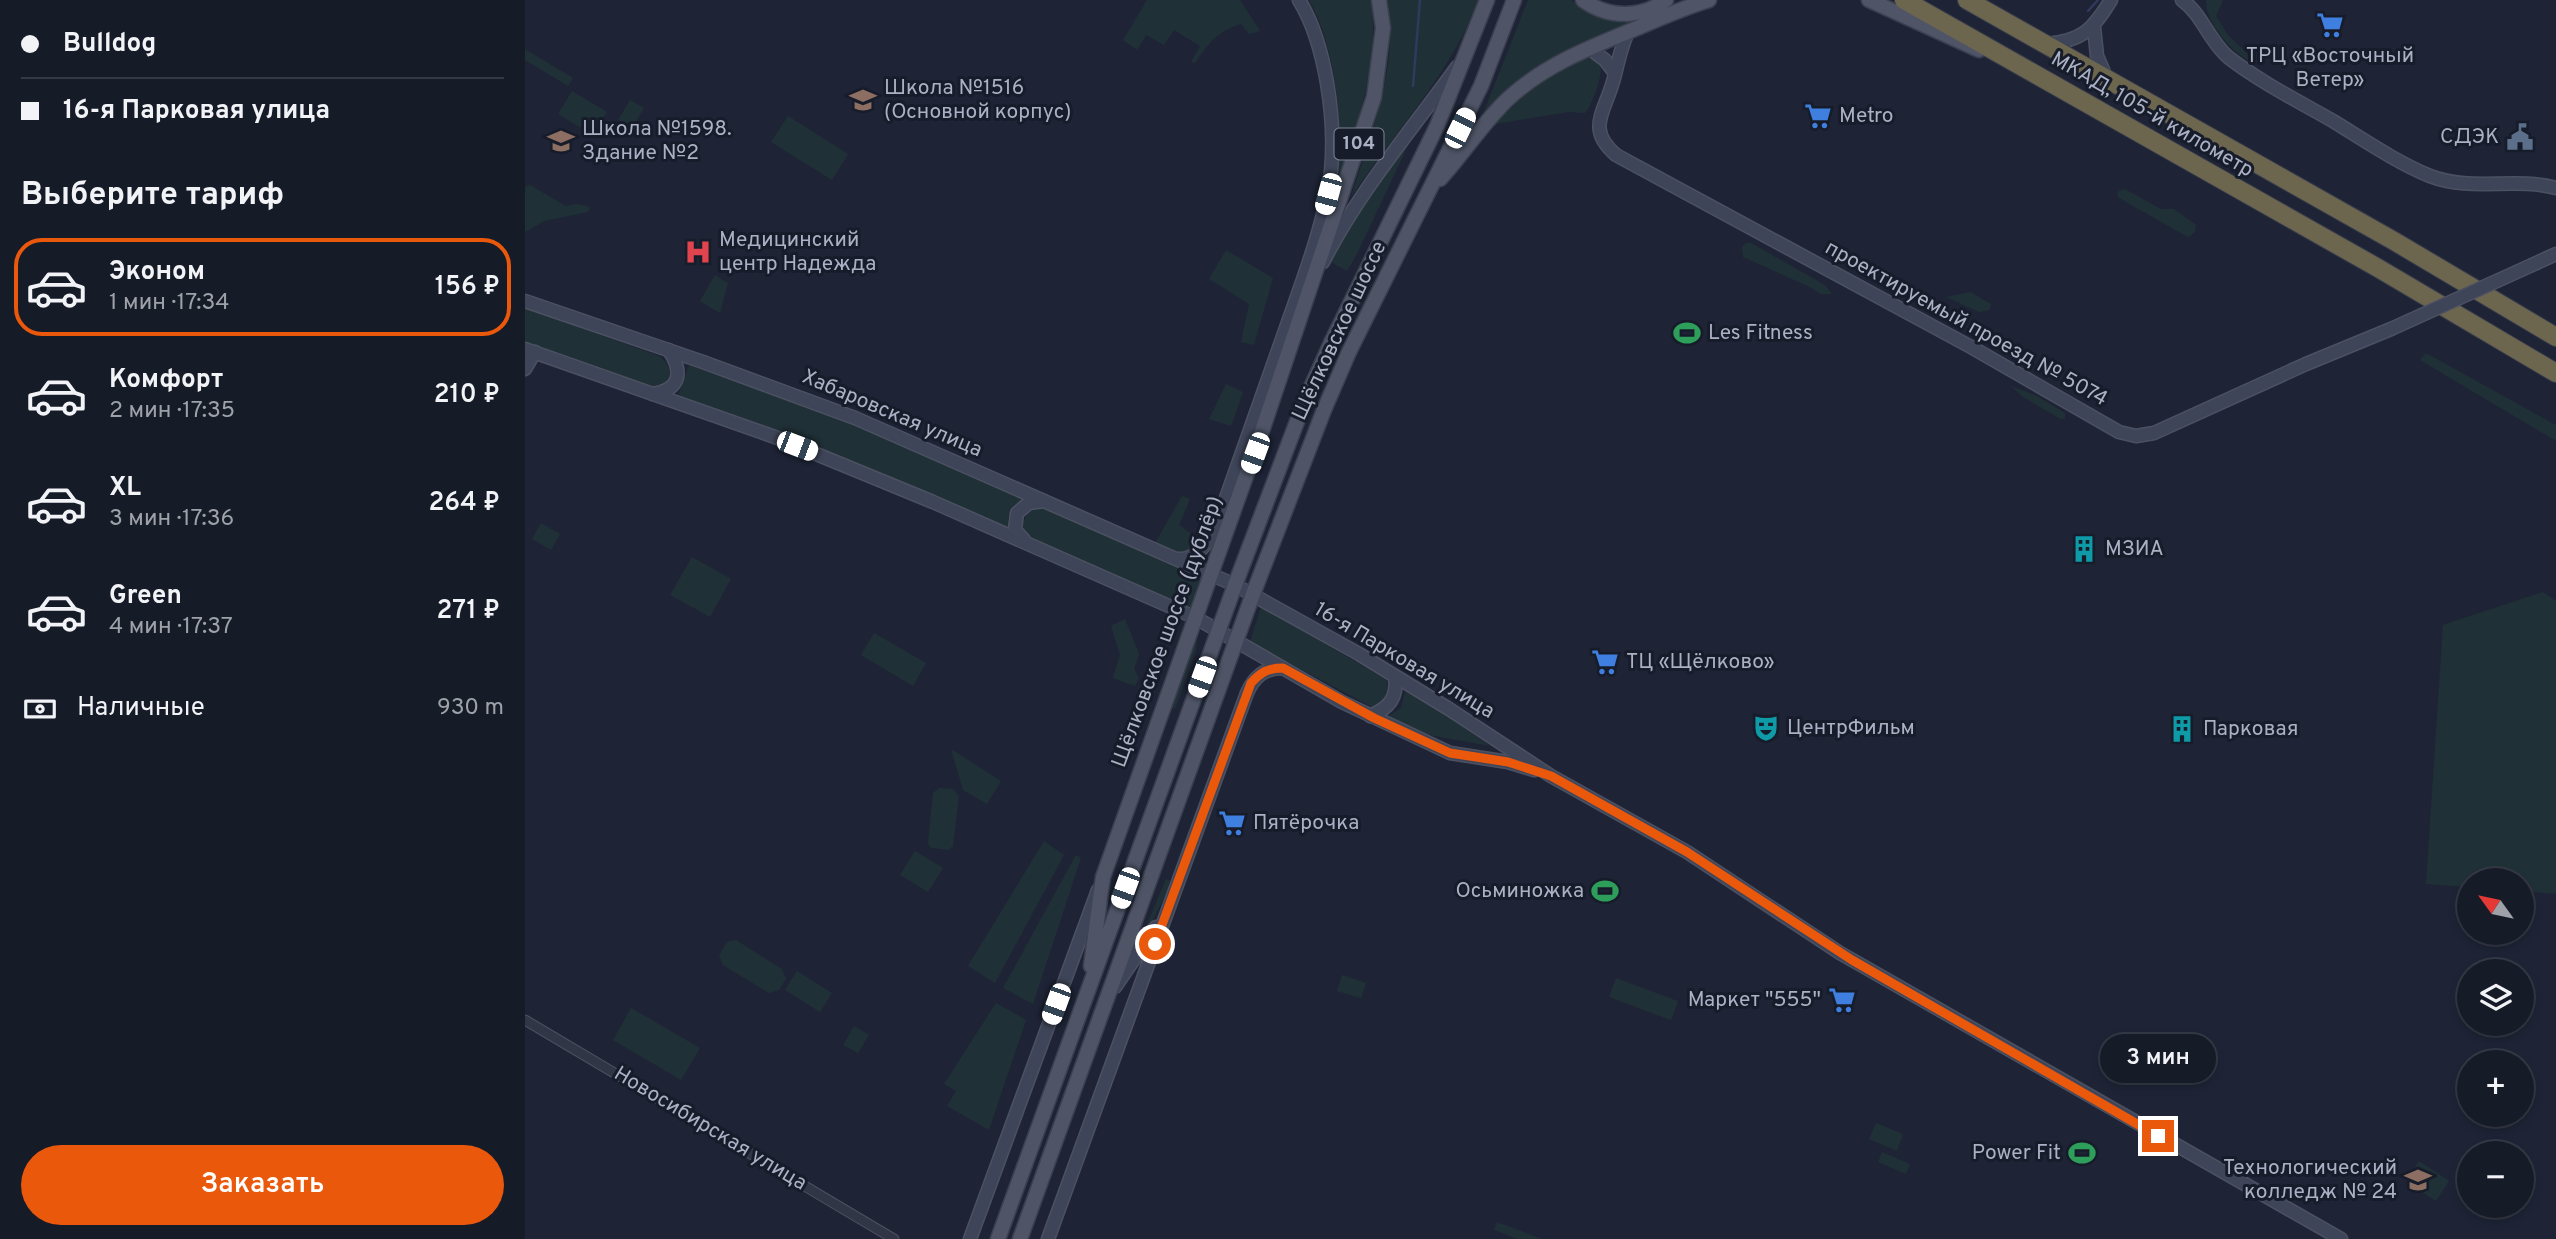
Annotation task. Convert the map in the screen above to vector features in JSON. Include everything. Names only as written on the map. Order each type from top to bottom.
[{"type":"highway","name":"МКАД, 105-й километр","points":[[1904,0],[2378,268],[2556,373]]},
{"type":"highway","name":"МКАД, 105-й километр","points":[[1967,0],[2556,337]]},
{"type":"main road","points":[[1178,559],[1188,559],[1194,555],[1214,532],[1274,362],[1328,194],[1331,123],[1323,67],[1313,27],[1299,0]]},
{"type":"main road","name":"104","points":[[1313,283],[1374,97],[1383,28],[1379,0]]},
{"type":"main road","name":"Щёлковское шоссе","points":[[998,1239],[1235,585],[1317,372],[1415,174],[1487,0]]},
{"type":"main road","name":"Щёлковское шоссе","points":[[1020,1239],[1254,594],[1336,380],[1481,86],[1514,0]]},
{"type":"main road","points":[[1583,0],[1604,11],[1619,14],[1648,10],[1665,0]]},
{"type":"main road","points":[[1430,191],[1506,100],[1554,64],[1709,0]]},
{"type":"main road","points":[[1869,0],[2055,85]]},
{"type":"main road","points":[[1979,0],[2014,27]]},
{"type":"main road","points":[[2045,44],[2073,39],[2095,27],[2111,0]]},
{"type":"main road","points":[[2189,2],[2204,29],[2227,56],[2267,83],[2421,172],[2462,183],[2521,183],[2556,188]]},
{"type":"main road","points":[[2095,27],[2100,66],[2108,80]]},
{"type":"main road","name":"проектируемый проезд № 5074","points":[[1628,32],[1620,49],[1611,90],[1599,120],[1600,134],[1608,148],[1616,155],[1971,347],[2119,432],[2136,436],[2154,433],[2556,254]]},
{"type":"main road","points":[[1589,48],[1601,56],[1614,72]]},
{"type":"main road","points":[[1313,283],[1351,212],[1467,52]]},
{"type":"main road","name":"Щёлковское шоссе (дублёр)","points":[[970,1239],[1212,574],[1313,283]]},
{"type":"main road","name":"Хабаровская улица","points":[[525,301],[855,418],[1235,585]]},
{"type":"main road","points":[[653,394],[666,392],[675,383],[679,372],[677,362],[669,350]]},
{"type":"main road","points":[[525,369],[530,351],[820,455],[1219,630]]},
{"type":"main road","points":[[1030,545],[1016,530],[1017,513],[1029,503],[1048,502]]},
{"type":"main road","name":"16-я Парковая улица","points":[[1235,585],[1449,709],[1551,776],[1687,852],[1846,957],[2341,1239]]},
{"type":"main road","name":"16-я Парковая улица","points":[[1219,630],[1370,716],[1450,753],[1508,762],[1551,776]]},
{"type":"main road","points":[[1048,1239],[1251,683],[1264,671],[1283,668]]},
{"type":"main road","points":[[1370,716],[1384,710],[1393,701],[1397,688],[1395,677]]},
{"type":"main road","name":"Щёлковское шоссе (дублёр)","points":[[1087,992],[1103,877]]},
{"type":"main road","points":[[1107,999],[1171,902]]},
{"type":"street","name":"Новосибирская улица","points":[[525,1020],[894,1239]]},
{"type":"shaded area","points":[[1147,0],[1240,0],[1260,31],[1249,34],[1241,24],[1226,30],[1209,44],[1195,63],[1191,62],[1200,46],[1174,30],[1164,45],[1146,35],[1137,50],[1123,40]]},
{"type":"shaded area","points":[[1309,0],[1371,0],[1372,48],[1365,94],[1337,185],[1340,141],[1336,90],[1326,41]]},
{"type":"shaded area","points":[[1388,0],[1479,0],[1453,53],[1437,78],[1351,197],[1375,124],[1386,76],[1390,26]]},
{"type":"shaded area","points":[[1528,0],[1571,0],[1602,19],[1634,21],[1571,49],[1535,69],[1483,114]]},
{"type":"shaded area","points":[[2206,0],[2223,0],[2216,16],[2228,35],[2253,59],[2252,62],[2221,36],[2210,18]]},
{"type":"shaded area","points":[[525,49],[573,78],[568,86],[525,60]]},
{"type":"shaded area","points":[[1593,55],[1601,68],[1594,97],[1585,113],[1568,112],[1495,124],[1540,84]]},
{"type":"shaded area","points":[[572,91],[607,112],[593,135],[558,114]]},
{"type":"shaded area","points":[[630,100],[644,108],[632,128],[618,120]]},
{"type":"shaded area","points":[[788,116],[848,154],[832,180],[771,142]]},
{"type":"shaded area","points":[[1408,139],[1411,139],[1347,271],[1329,261],[1340,237]]},
{"type":"shaded area","points":[[530,185],[566,206],[578,204],[590,207],[588,212],[544,221],[525,232],[525,187]]},
{"type":"shaded area","points":[[2125,189],[2161,209],[2174,209],[2196,225],[2195,232],[2188,237],[2119,198],[2119,191]]},
{"type":"shaded area","points":[[1751,243],[1825,285],[1832,294],[1820,294],[1743,257],[1742,247]]},
{"type":"shaded area","points":[[1226,250],[1273,278],[1254,345],[1241,342],[1249,304],[1209,279]]},
{"type":"shaded area","points":[[715,275],[728,283],[720,313],[700,301]]},
{"type":"shaded area","points":[[1970,292],[1991,304],[1990,310],[1979,312],[1946,297]]},
{"type":"shaded area","points":[[525,308],[659,356],[669,368],[667,382],[651,388],[525,342]]},
{"type":"shaded area","points":[[2426,353],[2556,425],[2556,441],[2420,360]]},
{"type":"shaded area","points":[[689,365],[852,424],[1024,499],[1010,508],[1008,519],[1011,530],[821,448],[681,397],[679,393]]},
{"type":"shaded area","points":[[1226,384],[1243,392],[1231,426],[1209,419]]},
{"type":"shaded area","points":[[2011,386],[2035,395],[2065,413],[2065,419],[2023,397]]},
{"type":"shaded area","points":[[1182,496],[1190,499],[1179,525],[1195,536],[1196,542],[1184,555],[1173,554],[1154,545]]},
{"type":"shaded area","points":[[1040,505],[1204,577],[1192,609],[1026,536],[1023,526],[1026,515]]},
{"type":"shaded area","points":[[541,523],[560,534],[551,550],[532,539]]},
{"type":"shaded area","points":[[692,557],[731,579],[710,617],[670,595]]},
{"type":"shaded area","points":[[2543,592],[2556,601],[2556,894],[2534,892],[2534,868],[2457,868],[2457,886],[2426,884],[2443,625]]},
{"type":"shaded area","points":[[1261,607],[1386,679],[1388,688],[1385,699],[1374,708],[1250,642]]},
{"type":"shaded area","points":[[1125,619],[1139,654],[1134,669],[1139,678],[1135,686],[1113,678],[1120,655],[1111,626]]},
{"type":"shaded area","points":[[874,633],[926,663],[913,686],[861,655]]},
{"type":"shaded area","points":[[1194,636],[1197,640],[1196,650],[1175,709],[1169,707]]},
{"type":"shaded area","points":[[1406,688],[1490,746],[1429,735],[1386,718],[1401,708]]},
{"type":"shaded area","points":[[951,749],[1001,781],[987,804],[963,790]]},
{"type":"shaded area","points":[[939,788],[953,789],[959,796],[953,846],[948,850],[931,848],[928,843],[933,793]]},
{"type":"shaded area","points":[[1044,841],[1064,855],[995,983],[968,966]]},
{"type":"shaded area","points":[[915,851],[943,868],[928,892],[900,875]]},
{"type":"shaded area","points":[[1076,855],[1081,858],[1033,1004],[1003,988]]},
{"type":"shaded area","points":[[1166,879],[1172,881],[1149,928],[1147,924]]},
{"type":"shaded area","points":[[736,940],[782,969],[786,979],[779,990],[769,993],[723,965],[719,955],[727,942]]},
{"type":"shaded area","points":[[797,971],[832,993],[820,1012],[785,990]]},
{"type":"shaded area","points":[[1342,975],[1366,983],[1361,998],[1337,991]]},
{"type":"shaded area","points":[[1616,978],[1678,1001],[1671,1020],[1609,997]]},
{"type":"shaded area","points":[[996,1003],[1026,1020],[989,1130],[947,1106],[956,1091],[944,1084]]},
{"type":"shaded area","points":[[631,1008],[700,1048],[681,1080],[613,1040]]},
{"type":"shaded area","points":[[854,1026],[869,1035],[858,1053],[843,1045]]},
{"type":"shaded area","points":[[1876,1123],[1903,1134],[1897,1151],[1869,1139]]},
{"type":"shaded area","points":[[1882,1152],[1910,1164],[1906,1174],[1878,1162]]},
{"type":"shaded area","points":[[2419,1161],[2449,1181],[2436,1201],[2406,1181]]},
{"type":"shaded area","points":[[1497,1222],[1542,1239],[1517,1239],[1494,1230]]},
{"type":"waterway","points":[[1413,86],[1420,0]]},
{"type":"waterway","points":[[2088,11],[2098,0]]},
{"type":"place","name":"ТРЦ «Восточный Ветер»","points":[[2330,25]]},
{"type":"place","name":"Школа №1516 (Основной корпус)","points":[[863,100]]},
{"type":"place","name":"Metro","points":[[1818,116]]},
{"type":"place","name":"СДЭК","points":[[2520,137]]},
{"type":"place","name":"Школа №1598. Здание №2","points":[[561,141]]},
{"type":"place","name":"Медицинский центр Надежда","points":[[698,252]]},
{"type":"place","name":"Les Fitness","points":[[1687,333]]},
{"type":"place","name":"МЗИА","points":[[2084,549]]},
{"type":"place","name":"ТЦ «Щёлково»","points":[[1605,662]]},
{"type":"place","name":"ЦентрФильм","points":[[1766,728]]},
{"type":"place","name":"Парковая","points":[[2182,729]]},
{"type":"place","name":"Пятёрочка","points":[[1232,823]]},
{"type":"place","name":"Осьминожка","points":[[1605,891]]},
{"type":"place","name":"Маркет \"555\"","points":[[1842,1000]]},
{"type":"place","name":"Power Fit","points":[[2082,1153]]},
{"type":"place","name":"Технологический колледж № 24","points":[[2418,1180]]},
{"type":"route","points":[[1155,944],[1251,683],[1264,671],[1283,668],[1342,702],[1450,753],[1508,762],[1551,776],[1687,852],[1800,925],[1816,939],[2158,1136]]}]
